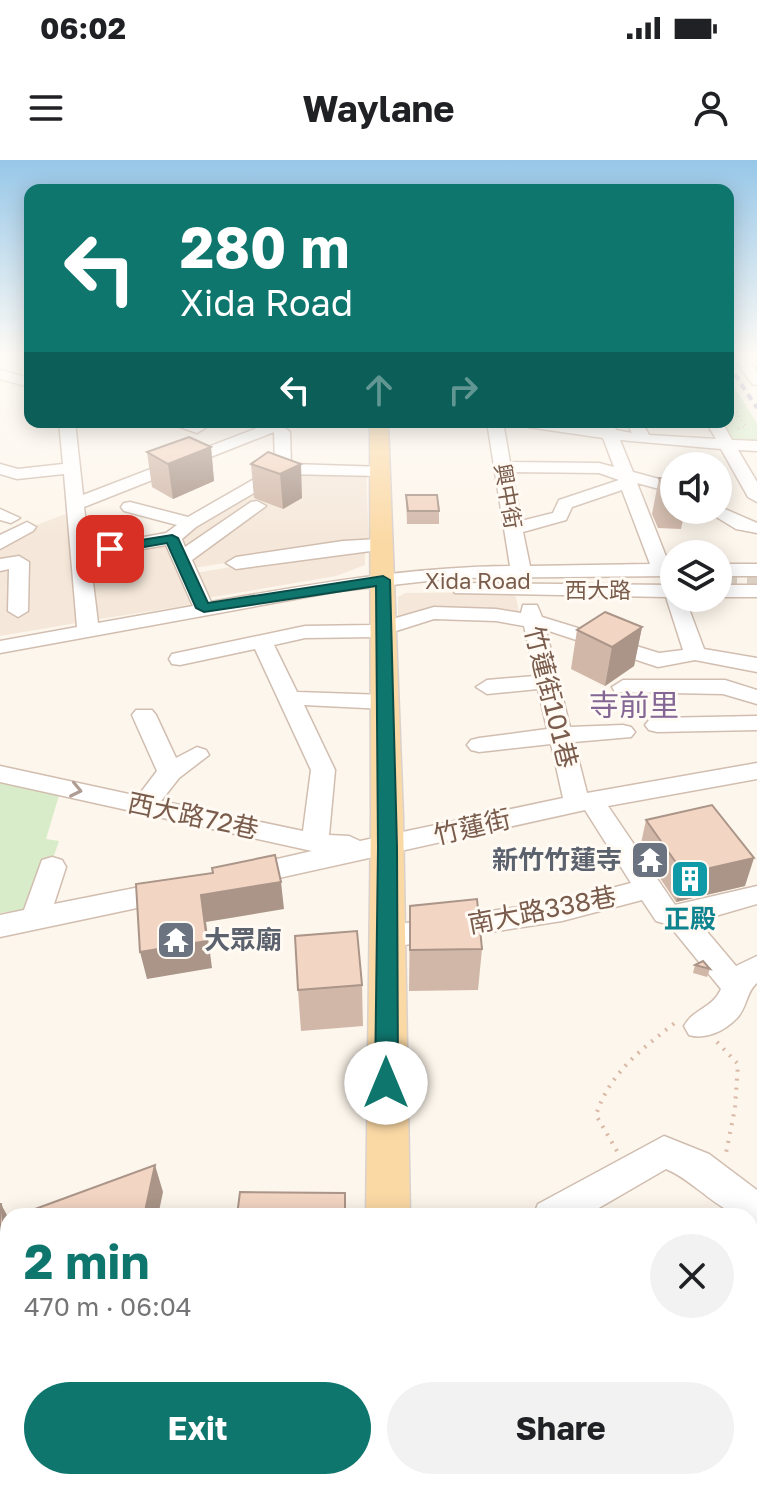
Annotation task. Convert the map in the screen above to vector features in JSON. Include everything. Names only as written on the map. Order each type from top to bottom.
[{"type":"main road","points":[[379,428],[387,847],[388,1208]]},
{"type":"street","points":[[67,428],[88,631]]},
{"type":"street","points":[[74,505],[235,442],[282,428]]},
{"type":"street","points":[[79,554],[172,538],[271,462],[285,428]]},
{"type":"street","name":"興中街","points":[[496,428],[523,580]]},
{"type":"street","points":[[637,428],[643,439]]},
{"type":"street","points":[[720,428],[729,438],[740,468],[757,497]]},
{"type":"street","points":[[608,429],[643,439],[729,438],[757,446]]},
{"type":"street","points":[[608,429],[660,554]]},
{"type":"street","points":[[235,442],[271,462],[379,471]]},
{"type":"street","points":[[503,467],[599,468],[660,484]]},
{"type":"street","points":[[0,469],[17,474],[70,468]]},
{"type":"street","points":[[732,468],[740,468]]},
{"type":"street","points":[[514,529],[560,516],[565,504],[626,476],[660,470]]},
{"type":"street","points":[[0,489],[28,473]]},
{"type":"street","points":[[182,558],[257,506]]},
{"type":"street","points":[[130,507],[190,523]]},
{"type":"street","points":[[0,543],[13,520]]},
{"type":"street","points":[[732,520],[757,528]]},
{"type":"street","points":[[172,538],[204,608]]},
{"type":"street","points":[[236,563],[343,547],[379,545]]},
{"type":"street","points":[[0,565],[19,562],[18,611]]},
{"type":"street","points":[[732,570],[757,570]]},
{"type":"street","name":"西大路","points":[[383,580],[660,584]]},
{"type":"street","name":"Xida Road","points":[[0,647],[204,608],[383,580],[660,584]]},
{"type":"street","points":[[455,580],[660,584]]},
{"type":"street","name":"竹蓮街101巷","points":[[523,580],[561,735],[585,802]]},
{"type":"street","points":[[732,591],[757,591]]},
{"type":"street","points":[[682,612],[695,654]]},
{"type":"street","points":[[180,659],[305,632],[377,631],[384,626],[434,613],[496,615],[553,625],[658,660],[695,654],[757,665]]},
{"type":"street","points":[[261,640],[323,770],[315,843]]},
{"type":"street","points":[[581,658],[606,643]]},
{"type":"street","points":[[487,687],[547,681]]},
{"type":"street","points":[[623,687],[725,687],[757,697]]},
{"type":"street","points":[[287,698],[385,702]]},
{"type":"street","points":[[144,715],[170,772]]},
{"type":"street","points":[[657,725],[757,723]]},
{"type":"street","points":[[479,745],[561,735],[623,732]]},
{"type":"street","points":[[144,805],[170,772],[197,755]]},
{"type":"street","name":"竹蓮街","points":[[0,926],[387,847],[585,802],[757,771]]},
{"type":"street","name":"西大路72巷","points":[[0,774],[315,843],[387,847]]},
{"type":"street","name":"南大路338巷","points":[[585,802],[666,914],[678,916],[711,959],[747,977]]},
{"type":"street","points":[[35,919],[52,867]]},
{"type":"street","name":"南大路338巷","points":[[385,937],[562,911],[650,888]]},
{"type":"street","points":[[678,916],[754,895]]},
{"type":"street","points":[[702,1024],[727,1009],[747,977]]},
{"type":"street","points":[[565,1208],[664,1152],[697,1165],[752,1208]]},
{"type":"path","points":[[729,438],[746,426],[740,417]]},
{"type":"path","points":[[635,1169],[611,1146],[596,1115],[602,1092],[620,1068],[680,1018],[702,1024],[738,1064],[730,1140],[725,1155],[687,1149],[669,1154]]},
{"type":"shaded area","points":[[284,473],[366,473],[369,541],[193,568],[178,538]]},
{"type":"shaded area","points":[[68,513],[77,623],[0,636],[0,547],[34,526]]},
{"type":"shaded area","points":[[164,542],[191,605],[94,620],[88,555]]},
{"type":"shaded area","points":[[339,549],[365,549],[365,565],[336,576],[207,598],[195,573]]},
{"type":"shaded area","points":[[509,592],[516,597],[520,616],[435,610],[398,617],[398,597],[405,593]]},
{"type":"green space","points":[[734,417],[753,417],[757,423],[757,443],[733,443],[724,428],[734,428]]},
{"type":"green space","points":[[0,781],[60,792],[46,839],[59,841],[36,909],[0,913]]},
{"type":"building","points":[[189,437],[211,447],[168,464],[147,452]]},
{"type":"building","points":[[268,452],[301,464],[280,474],[251,464]]},
{"type":"building","points":[[406,495],[437,495],[439,511],[408,511]]},
{"type":"building","points":[[605,612],[642,627],[612,647],[577,630]]},
{"type":"building","points":[[712,805],[754,858],[684,874],[646,820]]},
{"type":"building","points":[[275,855],[281,882],[201,895],[207,941],[140,952],[136,884],[213,873],[212,868]]},
{"type":"building","points":[[477,899],[482,949],[410,950],[410,906]]},
{"type":"building","points":[[357,931],[362,985],[298,990],[295,936]]},
{"type":"building","points":[[703,961],[710,969],[695,965]]},
{"type":"building","points":[[155,1165],[146,1208],[38,1208]]},
{"type":"building","points":[[240,1192],[345,1193],[345,1208],[238,1208]]},
{"type":"tunnel","points":[[732,581],[757,581]]},
{"type":"place","name":"新竹竹蓮寺","points":[[650,860]]},
{"type":"place","name":"正殿","points":[[690,879]]},
{"type":"place","name":"大眾廟","points":[[176,940]]},
{"type":"district","name":"寺前里","points":[[634,706]]},
{"type":"route","points":[[110,549],[172,538],[204,608],[383,580],[387,847],[386,1083]]}]
